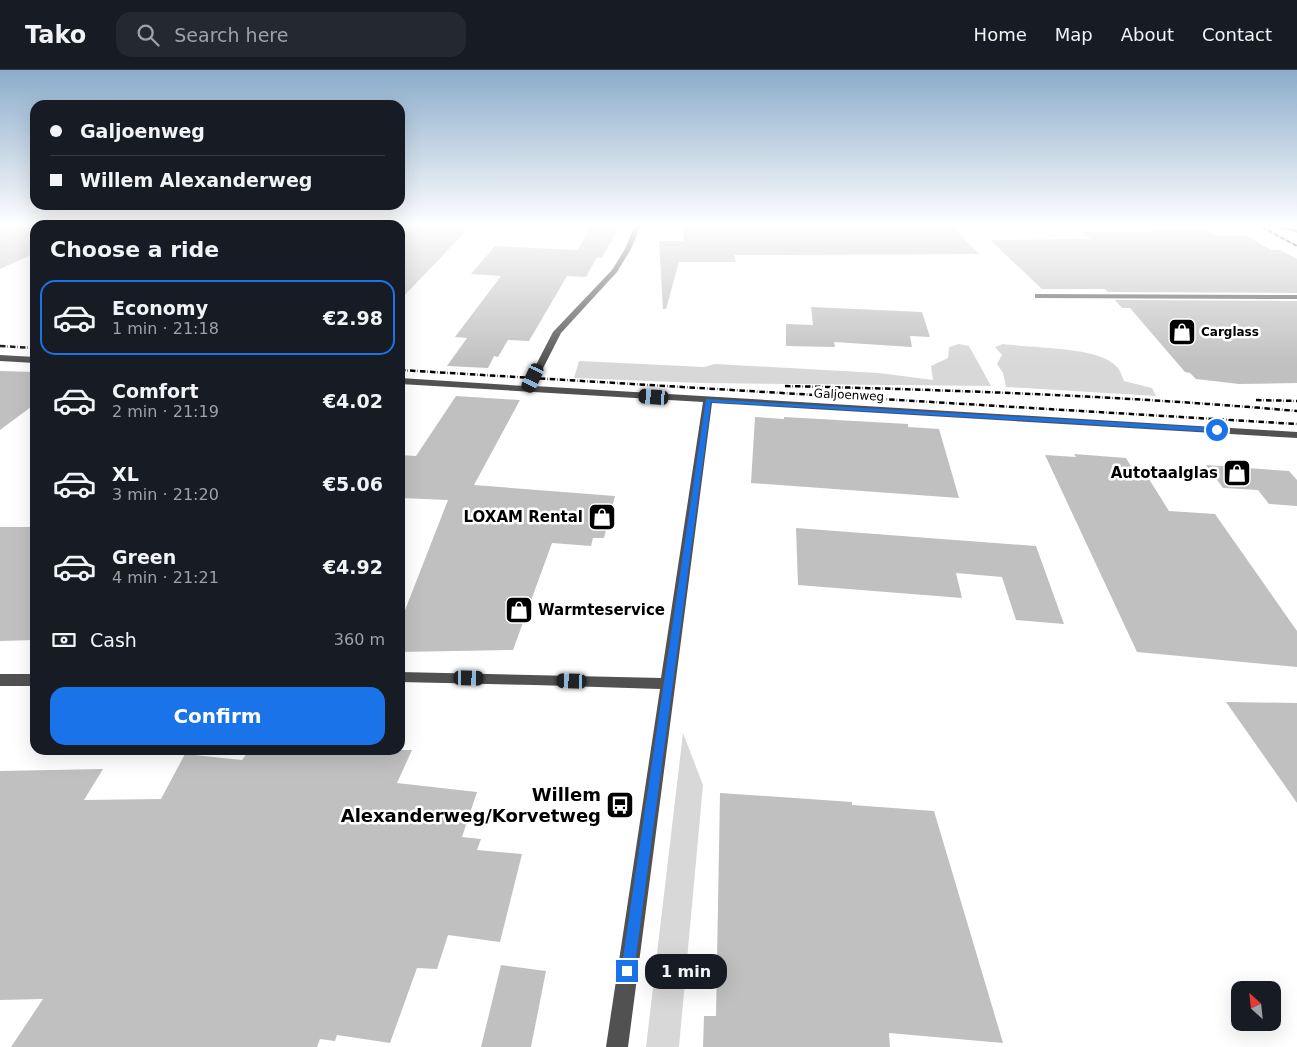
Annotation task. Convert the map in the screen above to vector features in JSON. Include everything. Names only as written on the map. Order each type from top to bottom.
[{"type":"street","points":[[528,388],[557,332],[613,273]]},
{"type":"street","points":[[1038,296],[1297,297]]},
{"type":"street","points":[[0,358],[30,360]]},
{"type":"street","name":"Galjoenweg","points":[[405,381],[1297,435]]},
{"type":"street","points":[[617,1047],[708,400]]},
{"type":"street","points":[[405,677],[667,684]]},
{"type":"street","points":[[0,680],[30,680]]},
{"type":"shaded area","points":[[959,344],[969,346],[991,386],[700,383],[574,378],[579,361],[704,367],[715,364],[879,373],[933,380],[931,366],[948,358],[949,347]]},
{"type":"shaded area","points":[[1003,344],[1063,349],[1096,355],[1108,360],[1117,367],[1124,381],[1152,388],[1156,396],[1006,387],[1003,373],[997,364],[1002,355],[995,347]]},
{"type":"shaded area","points":[[683,733],[703,785],[679,1047],[646,1047]]},
{"type":"building","points":[[405,273],[426,273],[405,295]]},
{"type":"building","points":[[588,273],[586,277],[567,276],[529,341],[508,340],[498,357],[494,356],[488,368],[447,366],[467,338],[455,337],[501,276],[471,274]]},
{"type":"building","points":[[661,273],[676,273],[666,309],[663,309]]},
{"type":"building","points":[[1025,273],[1297,273],[1297,293],[1108,292],[1105,289],[1042,289]]},
{"type":"building","points":[[1115,300],[1297,301],[1297,383],[1239,384],[1196,379],[1190,373],[1185,372],[1130,308],[1122,308]]},
{"type":"building","points":[[811,307],[922,312],[930,337],[910,336],[912,347],[834,342],[835,347],[786,346],[786,324],[813,325]]},
{"type":"building","points":[[0,371],[30,372],[30,408],[0,430]]},
{"type":"building","points":[[456,396],[520,400],[474,485],[615,496],[604,538],[593,538],[591,546],[552,543],[513,650],[405,652],[405,610],[448,500],[405,498],[405,455],[416,456]]},
{"type":"building","points":[[755,417],[908,424],[908,427],[939,429],[959,498],[751,483]]},
{"type":"building","points":[[1074,454],[1126,458],[1132,468],[1142,468],[1169,511],[1215,514],[1297,631],[1297,667],[1137,652],[1045,455],[1076,457]]},
{"type":"building","points":[[1206,465],[1289,471],[1297,480],[1297,506],[1269,504],[1258,490],[1223,488]]},
{"type":"building","points":[[0,527],[30,527],[30,640],[0,641]]},
{"type":"building","points":[[796,528],[1036,546],[1064,624],[1016,620],[1002,577],[956,573],[962,598],[798,585]]},
{"type":"building","points":[[1226,702],[1297,703],[1297,803]]},
{"type":"building","points":[[405,750],[412,750],[397,783],[477,792],[462,837],[481,839],[477,850],[522,854],[500,942],[448,935],[437,969],[417,968],[390,1043],[337,1035],[335,1041],[320,1039],[317,1047],[11,1047],[43,999],[0,1000],[0,771],[103,769],[84,800],[161,799],[184,755],[242,760],[246,755],[405,755]]},
{"type":"building","points":[[720,793],[852,802],[852,805],[934,811],[1003,1043],[889,1033],[890,1047],[703,1047],[704,1016],[716,1016]]},
{"type":"building","points":[[501,965],[546,971],[531,1047],[481,1047]]},
{"type":"railway","points":[[0,346],[30,348]]},
{"type":"railway","points":[[405,370],[1297,424]]},
{"type":"railway","points":[[785,386],[1041,394],[1297,411]]},
{"type":"railway","points":[[1256,400],[1297,401]]},
{"type":"place","name":"Carglass","points":[[1182,332]]},
{"type":"place","name":"Autotaalglas","points":[[1237,473]]},
{"type":"place","name":"LOXAM Rental","points":[[602,517]]},
{"type":"place","name":"Warmteservice","points":[[519,610]]},
{"type":"place","name":"Willem Alexanderweg/Korvetweg","points":[[620,805]]},
{"type":"route","points":[[627,971],[708,400],[1217,430]]}]
